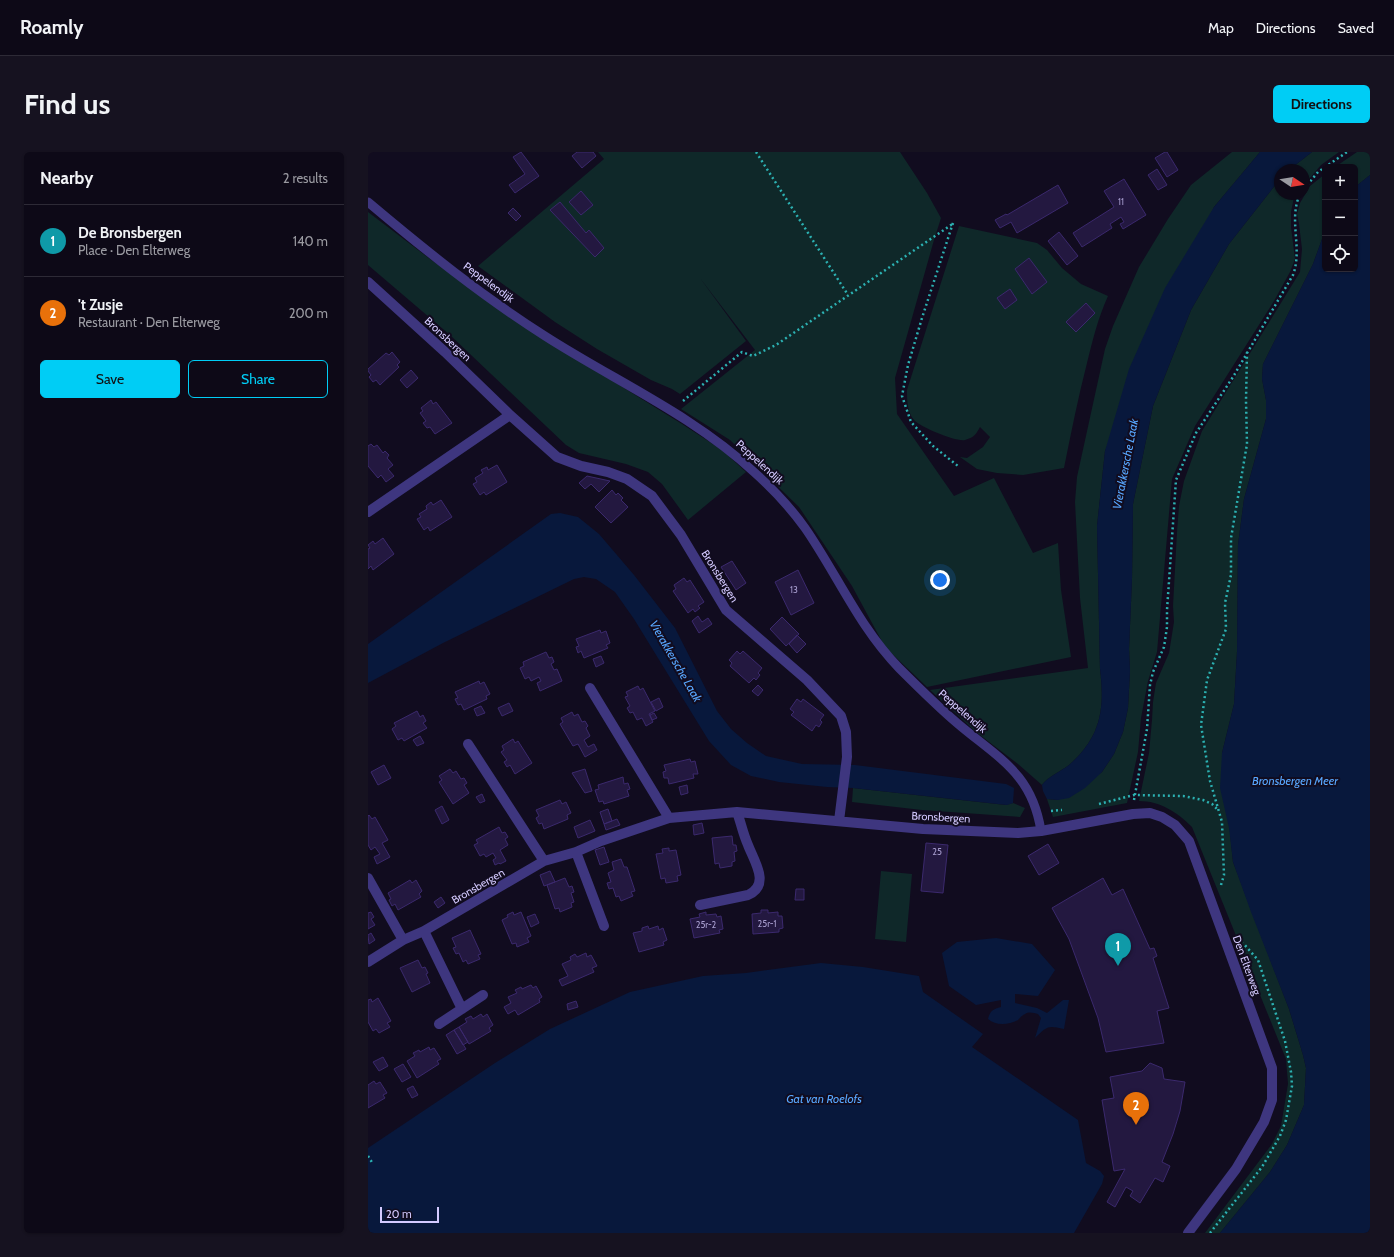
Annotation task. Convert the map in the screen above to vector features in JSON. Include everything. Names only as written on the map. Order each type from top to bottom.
[{"type":"street","name":"Bronsbergen","points":[[368,282],[557,456],[581,466],[608,472],[627,479],[652,496],[681,535],[726,610],[807,680],[841,716],[846,732],[847,757],[839,821]]},
{"type":"street","points":[[368,512],[510,414]]},
{"type":"street","points":[[590,688],[669,818]]},
{"type":"street","points":[[468,744],[544,861]]},
{"type":"street","name":"Bronsbergen","points":[[368,962],[403,940],[424,931],[544,861],[576,852],[601,841],[669,818],[737,812],[923,829],[1018,833],[1041,831]]},
{"type":"street","points":[[700,905],[748,895],[754,892],[758,886],[760,878],[758,869],[747,844],[737,812]]},
{"type":"street","name":"Den Elterweg","points":[[1041,831],[1133,814],[1150,813],[1162,817],[1174,825],[1189,841],[1272,1068],[1272,1100],[1264,1122],[1236,1169],[1188,1233]]},
{"type":"street","points":[[576,852],[604,926]]},
{"type":"street","points":[[368,878],[403,940]]},
{"type":"street","points":[[424,931],[462,1009]]},
{"type":"street","points":[[439,1024],[483,995]]},
{"type":"lane","name":"Peppelendijk","points":[[368,202],[432,256],[518,318],[545,336],[672,411],[726,446],[780,496],[804,527],[866,628],[884,652],[955,722],[1001,759],[1024,783],[1032,798],[1041,831]]},
{"type":"path","points":[[756,152],[848,295]]},
{"type":"path","points":[[1310,182],[1318,172],[1347,152]]},
{"type":"path","points":[[1134,795],[1147,729],[1150,685],[1153,672],[1164,647],[1167,627],[1176,480],[1196,433],[1293,275],[1296,267],[1298,252],[1295,209],[1298,200]]},
{"type":"path","points":[[672,411],[742,352],[753,356],[776,345],[954,223],[922,318],[908,365],[902,396],[911,422],[933,446],[958,466]]},
{"type":"path","points":[[1098,804],[1134,795],[1183,796],[1203,800],[1212,804],[1218,810],[1210,781],[1201,725],[1206,680],[1226,629],[1225,603],[1231,575],[1231,538],[1247,444],[1247,352]]},
{"type":"path","points":[[1037,813],[1068,810]]},
{"type":"path","points":[[368,1156],[373,1164]]},
{"type":"green space","points":[[598,152],[900,152],[927,193],[941,218],[895,378],[897,414],[954,496],[994,478],[1033,553],[1058,543],[1061,590],[1071,657],[927,687],[885,647],[852,586],[799,507],[730,440],[681,409],[755,350],[700,278],[746,341],[680,394],[651,380],[597,349],[555,322],[478,266],[604,159]]},
{"type":"green space","points":[[1232,152],[1260,152],[1214,207],[1105,451],[1097,526],[1102,697],[1101,710],[1094,733],[1088,744],[1069,765],[1042,785],[1018,764],[976,732],[930,690],[1088,668],[1080,598],[1075,502],[1077,477],[1105,349],[1113,326],[1139,267],[1168,219],[1191,185]]},
{"type":"green space","points":[[1312,152],[1339,152],[1322,164],[1310,178],[1310,164],[1297,164]]},
{"type":"green space","points":[[1357,152],[1370,152],[1370,175],[1358,185],[1358,164],[1339,164]]},
{"type":"green space","points":[[1322,176],[1322,239],[1313,264],[1263,364],[1262,379],[1266,400],[1266,419],[1244,499],[1238,545],[1237,652],[1234,704],[1222,753],[1233,862],[1289,1009],[1303,1055],[1306,1068],[1304,1105],[1287,1145],[1270,1172],[1220,1233],[1205,1233],[1272,1144],[1281,1126],[1288,1084],[1286,1059],[1192,827],[1168,808],[1154,803],[1139,801],[1149,753],[1156,683],[1169,653],[1174,622],[1173,606],[1177,532],[1179,506],[1184,481],[1202,431],[1300,272],[1302,249],[1297,214],[1302,200],[1310,200],[1310,186]]},
{"type":"green space","points":[[1274,187],[1274,200],[1293,200],[1291,212],[1291,227],[1295,259],[1290,272],[1274,301],[1195,426],[1172,479],[1157,652],[1148,681],[1141,718],[1138,752],[1127,803],[1053,817],[1047,799],[1058,800],[1102,772],[1114,754],[1123,732],[1128,708],[1130,671],[1129,649],[1133,504],[1153,406],[1191,310],[1229,244]]},
{"type":"green space","points":[[368,212],[516,321],[722,450],[746,472],[688,520],[662,484],[648,472],[626,464],[579,453],[566,445],[450,335],[368,265]]},
{"type":"green space","points":[[959,226],[1037,243],[1047,250],[1062,268],[1081,284],[1108,296],[1104,304],[1091,346],[1064,468],[1023,475],[997,473],[977,469],[960,457],[967,458],[983,447],[990,437],[980,427],[973,436],[968,439],[954,439],[923,426],[914,420],[910,413],[907,402],[907,390]]},
{"type":"green space","points":[[853,788],[1006,805],[1013,803],[1025,808],[1020,817],[922,810],[852,802]]},
{"type":"green space","points":[[881,871],[912,874],[906,942],[875,939]]},
{"type":"water","name":"Vierakkersche Laak","points":[[1260,152],[1312,152],[1297,164],[1274,164],[1274,187],[1229,244],[1191,310],[1153,406],[1133,504],[1129,649],[1130,671],[1128,708],[1123,732],[1114,754],[1102,772],[1085,788],[1069,798],[1058,800],[1047,799],[1042,785],[1069,765],[1088,744],[1094,733],[1101,710],[1102,697],[1097,526],[1105,451],[1129,369],[1165,288],[1214,207]]},
{"type":"water","name":"Bronsbergen Meer","points":[[1370,175],[1370,1233],[1220,1233],[1270,1172],[1287,1145],[1304,1105],[1306,1068],[1289,1009],[1233,862],[1229,828],[1220,788],[1222,753],[1234,704],[1237,652],[1238,545],[1244,499],[1266,419],[1266,400],[1262,379],[1263,364],[1313,264],[1322,239],[1322,272],[1358,272],[1358,185]]},
{"type":"water","name":"Vierakkersche Laak","points":[[560,513],[578,517],[599,534],[634,575],[675,628],[717,711],[731,729],[747,743],[766,756],[802,764],[855,765],[1006,784],[1014,788],[1013,803],[1007,805],[853,788],[827,787],[779,782],[751,776],[731,765],[709,741],[634,619],[615,592],[596,579],[584,577],[574,579],[443,643],[368,683],[368,644],[551,514]]},
{"type":"water","points":[[996,938],[1032,944],[1055,970],[1038,996],[1015,994],[1015,1003],[1037,1008],[1047,1013],[1063,1000],[1069,1000],[1064,1029],[1051,1027],[1042,1031],[1035,1038],[1041,1018],[1038,1014],[1032,1012],[1028,1013],[1023,1015],[1018,1020],[1010,1023],[998,1024],[988,1019],[992,1011],[1001,1007],[1001,1000],[976,1005],[949,986],[942,953],[957,942]]},
{"type":"water","name":"Gat van Roelofs","points":[[821,963],[863,967],[919,976],[923,992],[983,1034],[972,1047],[1078,1120],[1086,1163],[1100,1171],[1104,1176],[1102,1184],[1074,1233],[368,1233],[368,1148],[495,1063],[550,1029],[630,992],[703,976],[746,973]]},
{"type":"building","points":[[521,152],[539,176],[515,193],[509,185],[525,174],[513,157]]},
{"type":"building","points":[[577,152],[593,152],[596,156],[582,168],[572,156]]},
{"type":"building","points":[[1167,152],[1178,170],[1167,177],[1155,158]]},
{"type":"building","points":[[1157,169],[1167,185],[1158,190],[1148,175]]},
{"type":"building","points":[[1124,179],[1146,215],[1123,229],[1120,224],[1124,222],[1121,217],[1110,224],[1112,228],[1082,247],[1073,233],[1114,207],[1104,191]]},
{"type":"building","points":[[1058,185],[1068,203],[1017,233],[1011,222],[1000,228],[995,220],[1006,214],[1007,215]]},
{"type":"building","points":[[581,191],[593,205],[581,215],[569,202]]},
{"type":"building","points":[[560,202],[586,233],[589,230],[604,248],[595,257],[550,210]]},
{"type":"building","points":[[513,208],[521,216],[516,221],[508,213]]},
{"type":"building","points":[[1059,232],[1078,256],[1067,265],[1048,241]]},
{"type":"building","points":[[1029,258],[1047,282],[1032,294],[1015,269]]},
{"type":"building","points":[[1010,289],[1017,300],[1005,309],[997,298]]},
{"type":"building","points":[[1086,303],[1095,313],[1076,332],[1066,322]]},
{"type":"building","points":[[392,352],[400,362],[397,365],[399,367],[380,385],[376,380],[373,382],[369,377],[371,375],[368,369],[386,353],[389,355]]},
{"type":"building","points":[[411,370],[418,378],[407,388],[400,380]]},
{"type":"building","points":[[431,400],[433,404],[436,402],[452,423],[435,434],[430,427],[427,428],[423,423],[426,421],[420,413],[423,411],[421,408]]},
{"type":"building","points":[[371,444],[374,447],[377,445],[383,453],[385,451],[389,455],[387,458],[393,465],[388,469],[394,476],[386,482],[381,475],[378,478],[368,466],[368,446]]},
{"type":"building","points":[[497,465],[507,482],[486,495],[484,492],[480,495],[473,484],[477,482],[475,478],[483,473],[481,470],[487,467],[488,470]]},
{"type":"building","points":[[587,476],[610,481],[599,492],[591,484],[585,489],[579,483]]},
{"type":"building","points":[[612,490],[616,495],[618,493],[623,498],[621,500],[628,507],[611,523],[595,507]]},
{"type":"building","points":[[441,500],[452,517],[430,531],[428,527],[424,530],[417,519],[421,517],[419,514],[427,509],[426,506],[431,502],[433,505]]},
{"type":"building","points":[[383,538],[394,554],[373,570],[371,566],[368,569],[368,549],[370,548],[368,545],[373,541],[375,544]]},
{"type":"building","points":[[732,561],[746,583],[736,590],[721,567]]},
{"type":"building","points":[[798,570],[814,603],[791,615],[775,582]]},
{"type":"building","points":[[684,578],[687,582],[690,580],[704,602],[698,606],[700,608],[695,612],[693,609],[688,613],[673,591],[676,589],[674,585]]},
{"type":"building","points":[[698,616],[702,622],[708,618],[712,624],[699,633],[692,621]]},
{"type":"building","points":[[782,617],[799,634],[786,646],[770,629]]},
{"type":"building","points":[[600,630],[601,633],[606,631],[610,643],[606,645],[608,648],[584,658],[581,651],[578,653],[576,647],[579,646],[576,639]]},
{"type":"building","points":[[797,635],[806,644],[797,653],[789,644]]},
{"type":"building","points":[[737,651],[740,654],[743,651],[762,668],[758,673],[760,675],[756,680],[754,678],[749,683],[730,666],[732,663],[729,660]]},
{"type":"building","points":[[546,652],[549,658],[552,657],[554,662],[551,664],[554,670],[557,669],[562,681],[540,691],[537,683],[541,681],[539,677],[531,681],[529,677],[525,679],[520,668],[524,666],[523,662]]},
{"type":"building","points":[[601,656],[604,663],[596,667],[593,659]]},
{"type":"building","points":[[479,681],[480,684],[484,682],[490,694],[486,696],[487,699],[464,710],[461,704],[458,705],[455,699],[458,698],[455,692]]},
{"type":"building","points":[[758,685],[763,690],[758,696],[752,691]]},
{"type":"building","points":[[638,686],[640,690],[643,688],[655,711],[649,714],[653,722],[646,726],[642,718],[637,720],[633,712],[630,713],[627,708],[630,706],[625,697],[628,696],[626,692]]},
{"type":"building","points":[[659,698],[663,707],[656,711],[651,702]]},
{"type":"building","points":[[797,699],[801,702],[803,699],[824,715],[820,720],[822,722],[819,727],[816,725],[812,731],[791,715],[794,712],[790,709]]},
{"type":"building","points":[[509,703],[513,711],[502,716],[498,708]]},
{"type":"building","points":[[481,706],[485,713],[477,716],[474,709]]},
{"type":"building","points":[[417,711],[420,717],[423,715],[426,721],[423,723],[427,728],[404,741],[402,738],[398,740],[392,729],[396,726],[394,723]]},
{"type":"building","points":[[572,712],[574,716],[578,714],[582,722],[585,721],[588,726],[586,728],[590,736],[584,740],[588,747],[594,744],[597,750],[585,757],[578,744],[573,746],[560,724],[563,722],[561,718]]},
{"type":"building","points":[[654,713],[657,718],[652,720],[650,715]]},
{"type":"building","points":[[420,736],[424,743],[417,746],[413,740]]},
{"type":"building","points":[[513,739],[515,743],[518,741],[532,763],[515,774],[510,765],[507,767],[504,762],[507,760],[501,752],[504,750],[502,746]]},
{"type":"building","points":[[690,759],[691,762],[695,761],[698,774],[693,774],[694,778],[669,784],[668,778],[664,778],[663,772],[666,771],[664,765]]},
{"type":"building","points":[[384,765],[391,778],[378,785],[371,772]]},
{"type":"building","points":[[450,769],[453,773],[456,771],[461,779],[464,778],[467,783],[464,785],[469,793],[453,804],[439,782],[442,780],[439,776]]},
{"type":"building","points":[[585,769],[592,791],[585,793],[572,773]]},
{"type":"building","points":[[623,777],[624,784],[628,783],[630,789],[627,790],[629,796],[604,804],[603,801],[599,802],[595,790],[599,789],[598,785]]},
{"type":"building","points":[[687,785],[688,793],[681,795],[679,787]]},
{"type":"building","points":[[482,794],[485,801],[480,803],[476,797]]},
{"type":"building","points":[[560,800],[562,804],[566,802],[571,813],[567,815],[568,819],[544,829],[542,823],[539,824],[536,818],[539,816],[536,810]]},
{"type":"building","points":[[442,806],[449,820],[442,824],[435,810]]},
{"type":"building","points":[[608,809],[612,821],[604,824],[600,812]]},
{"type":"building","points":[[369,815],[372,819],[375,817],[388,840],[382,843],[390,857],[377,864],[374,857],[380,854],[375,847],[371,850],[368,845]]},
{"type":"building","points":[[617,819],[620,825],[606,830],[604,824]]},
{"type":"building","points":[[590,820],[595,831],[578,838],[574,827]]},
{"type":"building","points":[[702,823],[704,833],[694,835],[693,825]]},
{"type":"building","points":[[499,827],[502,833],[505,832],[508,837],[505,839],[508,845],[500,850],[506,861],[495,865],[493,860],[496,858],[493,853],[486,857],[484,854],[480,856],[474,845],[478,843],[476,840]]},
{"type":"building","points":[[732,836],[733,845],[736,845],[737,851],[734,852],[735,861],[732,862],[732,866],[720,868],[719,863],[715,864],[712,838]]},
{"type":"building","points":[[926,843],[948,845],[943,893],[921,891]]},
{"type":"building","points":[[1048,844],[1059,863],[1039,875],[1028,856]]},
{"type":"building","points":[[604,847],[609,862],[600,865],[595,850]]},
{"type":"building","points":[[669,848],[669,851],[676,850],[681,875],[677,876],[678,881],[666,883],[665,878],[661,879],[656,854],[663,853],[662,849]]},
{"type":"building","points":[[621,859],[624,867],[627,867],[635,891],[631,892],[633,896],[621,901],[619,896],[616,897],[613,888],[609,889],[607,883],[611,882],[608,873],[614,870],[612,862]]},
{"type":"building","points":[[550,871],[555,882],[544,886],[540,875]]},
{"type":"building","points":[[565,878],[569,887],[572,886],[574,892],[571,893],[574,902],[571,903],[572,907],[560,912],[559,908],[555,909],[547,885]]},
{"type":"building","points":[[1103,878],[1112,895],[1123,889],[1150,949],[1154,948],[1157,956],[1153,958],[1169,1008],[1157,1011],[1164,1043],[1106,1052],[1098,1018],[1069,939],[1052,908]]},
{"type":"building","points":[[410,880],[412,883],[416,880],[422,891],[419,894],[421,897],[398,910],[395,904],[392,906],[388,893]]},
{"type":"building","points":[[796,889],[804,889],[804,900],[795,900]]},
{"type":"building","points":[[441,897],[445,903],[438,908],[434,902]]},
{"type":"building","points":[[761,910],[768,910],[768,913],[778,912],[778,916],[782,916],[783,928],[779,929],[779,932],[753,934],[752,914],[761,913]]},
{"type":"building","points":[[371,912],[374,917],[371,919],[375,925],[368,929],[368,913]]},
{"type":"building","points":[[513,912],[514,915],[521,912],[531,936],[527,938],[529,942],[517,947],[516,943],[512,944],[502,920]]},
{"type":"building","points":[[706,912],[706,915],[716,914],[717,917],[721,916],[723,929],[719,930],[720,933],[694,938],[690,919],[700,917],[699,914]]},
{"type":"building","points":[[535,914],[539,923],[531,927],[527,917]]},
{"type":"building","points":[[648,926],[649,929],[658,926],[659,930],[663,928],[667,940],[663,942],[664,945],[639,952],[633,933],[642,931],[642,928]]},
{"type":"building","points":[[470,930],[481,954],[478,955],[480,959],[468,964],[466,960],[463,962],[459,953],[456,954],[453,948],[456,947],[452,938]]},
{"type":"building","points":[[371,933],[375,940],[369,944],[368,935]]},
{"type":"building","points":[[586,953],[587,957],[591,955],[597,966],[592,968],[594,972],[562,986],[559,980],[568,976],[562,964],[571,960],[570,957],[575,954],[577,957]]},
{"type":"building","points":[[418,960],[422,968],[425,967],[430,983],[412,992],[400,968]]},
{"type":"building","points":[[531,985],[533,988],[536,986],[542,997],[539,999],[540,1002],[518,1015],[515,1010],[508,1014],[504,1007],[511,1003],[508,997],[517,993],[515,990]]},
{"type":"building","points":[[378,998],[391,1021],[387,1023],[390,1027],[379,1033],[376,1029],[373,1031],[368,1022],[368,1000],[371,999],[372,1002]]},
{"type":"building","points":[[576,1001],[578,1007],[568,1010],[567,1004]]},
{"type":"building","points":[[481,1014],[483,1017],[487,1014],[493,1025],[489,1028],[491,1031],[469,1044],[459,1027],[467,1022],[465,1019],[471,1016],[473,1019]]},
{"type":"building","points":[[459,1027],[468,1042],[463,1045],[454,1030]]},
{"type":"building","points":[[454,1030],[466,1049],[457,1054],[446,1035]]},
{"type":"building","points":[[429,1047],[430,1050],[434,1048],[441,1059],[437,1061],[439,1064],[417,1078],[407,1061],[415,1056],[413,1053],[419,1050],[420,1052]]},
{"type":"building","points":[[383,1057],[388,1066],[379,1071],[373,1062]]},
{"type":"building","points":[[1150,1063],[1162,1068],[1164,1079],[1185,1082],[1180,1111],[1162,1162],[1170,1166],[1163,1182],[1155,1178],[1140,1203],[1130,1196],[1133,1191],[1126,1187],[1115,1207],[1107,1202],[1125,1169],[1114,1171],[1102,1100],[1114,1098],[1110,1077],[1142,1071]]},
{"type":"building","points":[[403,1064],[411,1077],[402,1082],[394,1069]]},
{"type":"building","points":[[374,1081],[376,1084],[380,1082],[387,1093],[383,1095],[385,1098],[368,1108],[368,1085]]},
{"type":"building","points":[[413,1086],[418,1095],[412,1098],[407,1089]]},
{"type":"place","name":"De Bronsbergen","points":[[1118,966]]},
{"type":"place","name":"'t Zusje","points":[[1136,1125]]}]
